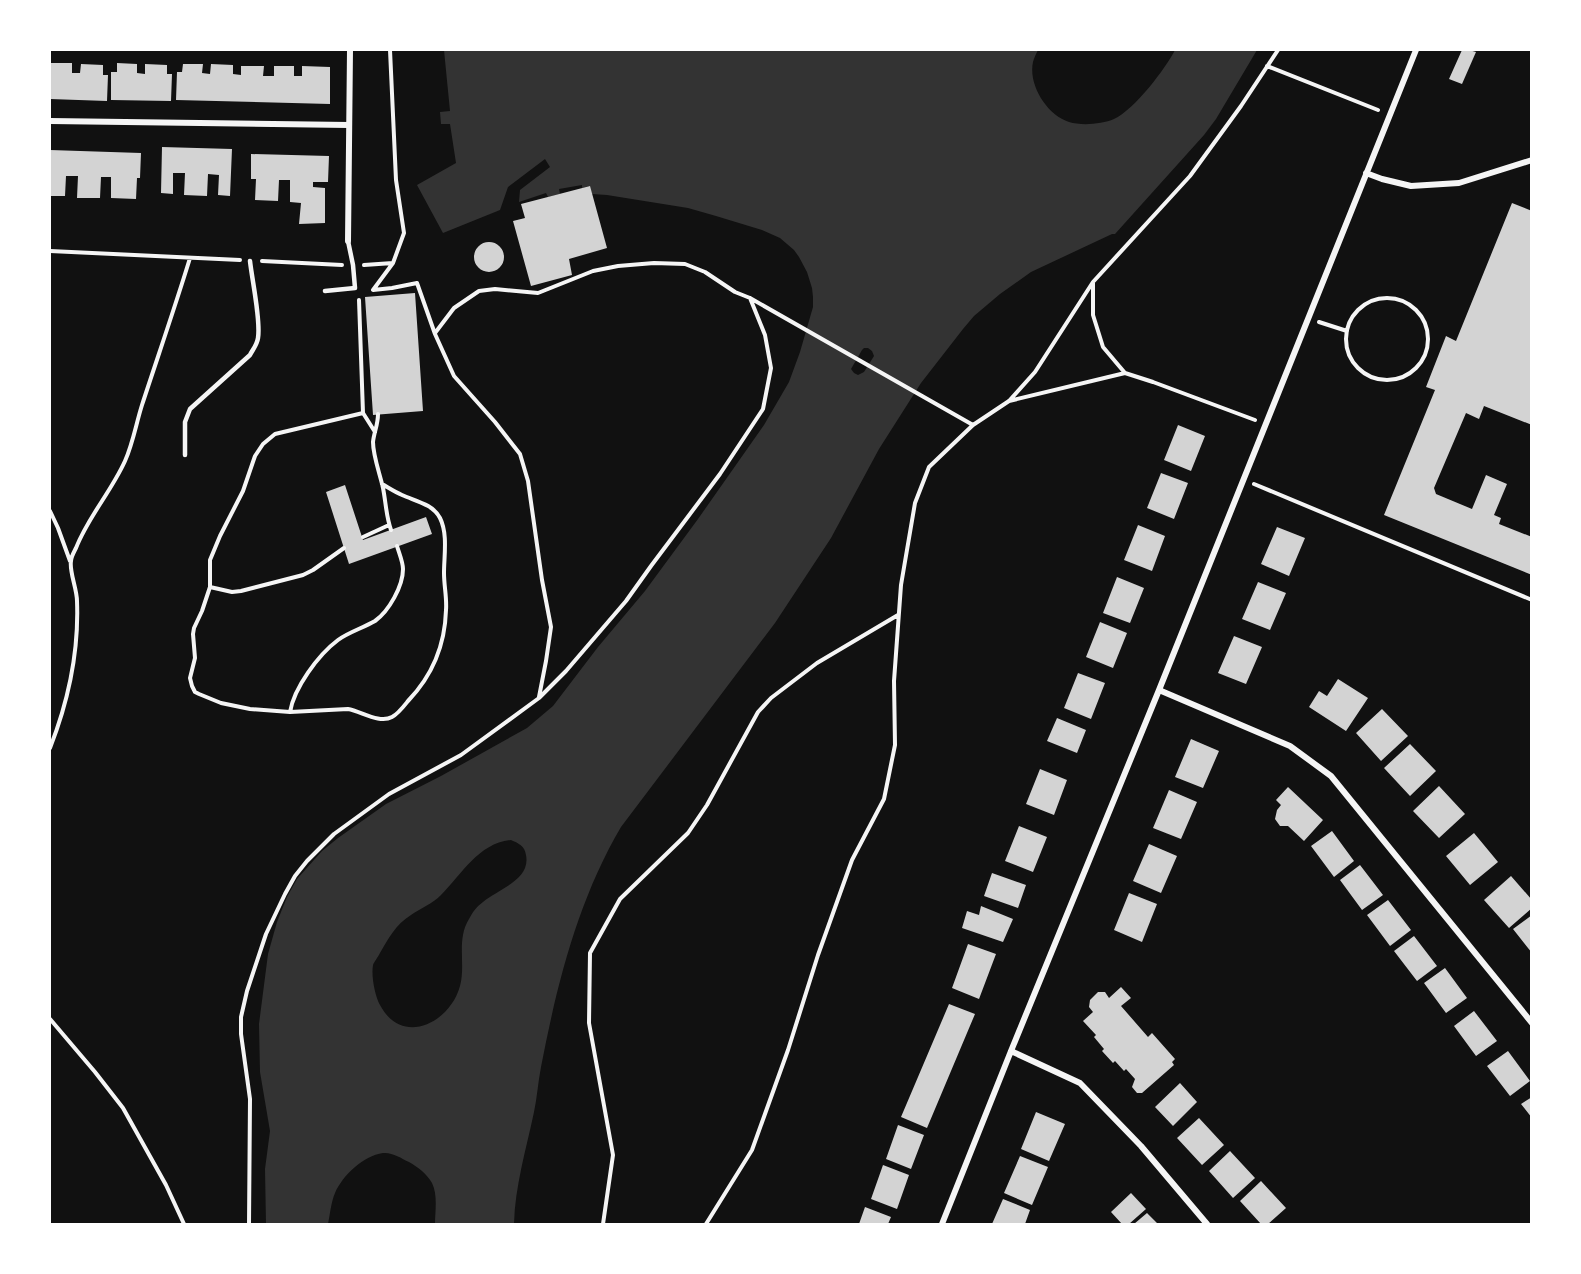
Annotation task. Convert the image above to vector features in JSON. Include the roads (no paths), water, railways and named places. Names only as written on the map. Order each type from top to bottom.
[{"type":"street","points":[[348,241],[350,50]]},
{"type":"street","points":[[942,1224],[1416,50]]},
{"type":"street","points":[[50,121],[350,125]]},
{"type":"street","points":[[1366,172],[1382,179],[1411,186],[1459,183],[1532,160]]},
{"type":"street","points":[[1159,690],[1290,746],[1331,776],[1532,1023]]},
{"type":"street","points":[[1011,1051],[1080,1083],[1141,1146],[1208,1224]]},
{"type":"lane","points":[[326,291],[355,288],[348,241]]},
{"type":"lane","points":[[184,455],[185,422],[190,409],[249,355],[256,345],[259,335],[258,322],[249,261]]}]
